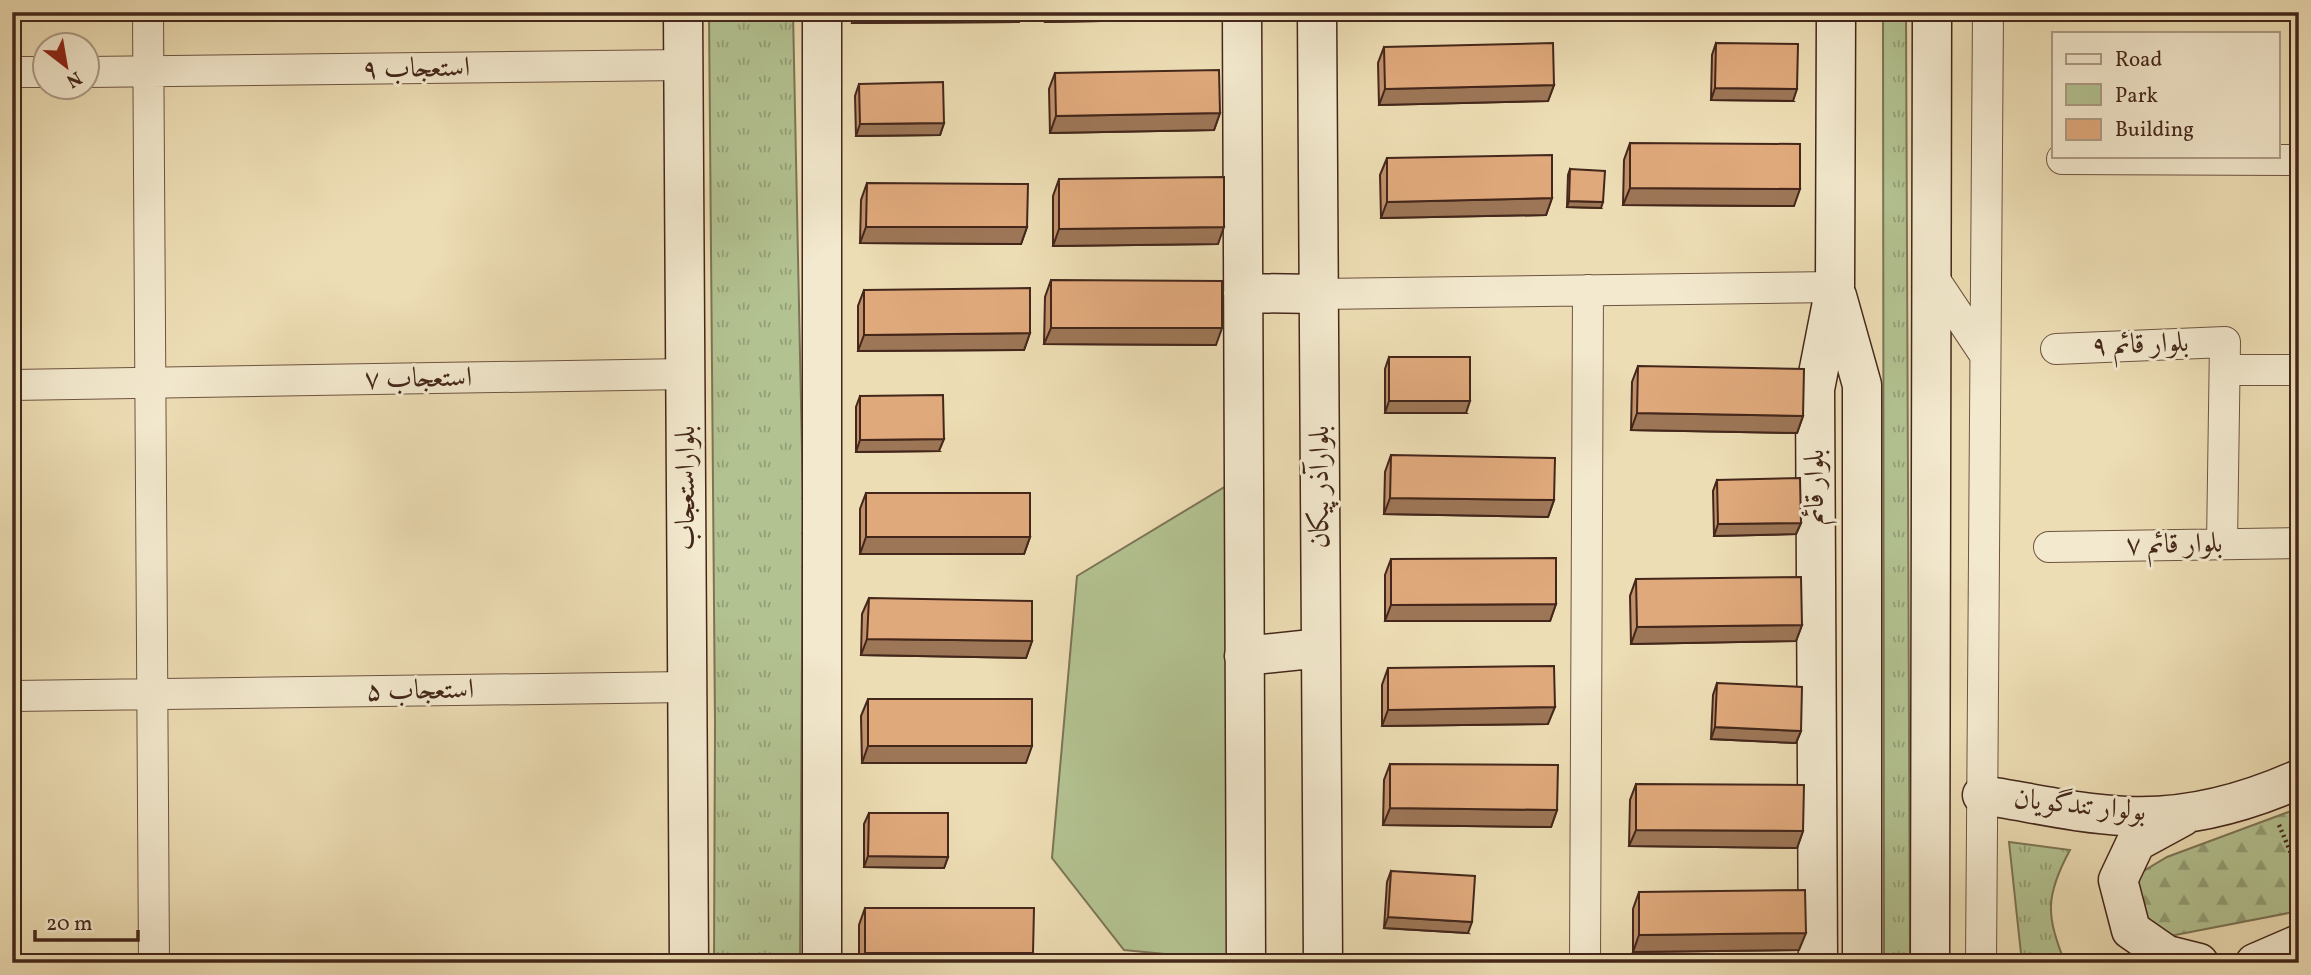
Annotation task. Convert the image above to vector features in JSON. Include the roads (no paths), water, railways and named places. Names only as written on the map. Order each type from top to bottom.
[{"type":"street","points":[[148,12],[155,963]]},
{"type":"street","name":"بلواراستعجاب","points":[[683,12],[689,963]]},
{"type":"street","points":[[822,12],[822,963]]},
{"type":"street","points":[[1242,12],[1245,963]]},
{"type":"street","name":"بلوارآذر پیکان","points":[[1317,12],[1323,963]]},
{"type":"street","name":"بلوار قائم","points":[[1818,963],[1815,389],[1835,287],[1836,12]]},
{"type":"street","points":[[1930,963],[1932,12]]},
{"type":"street","points":[[1981,963],[1987,12]]},
{"type":"street","name":"استعجاب ۹","points":[[102,72],[684,65]]},
{"type":"street","points":[[12,72],[32,72]]},
{"type":"street","points":[[2062,159],[2299,160]]},
{"type":"street","points":[[1933,277],[1985,355]]},
{"type":"street","points":[[1243,293],[1835,287],[1862,385],[1862,963]]},
{"type":"street","points":[[1585,963],[1588,290]]},
{"type":"street","name":"بلوار قائم ۹","points":[[2056,349],[2225,356],[2299,370]]},
{"type":"street","points":[[2222,544],[2225,356]]},
{"type":"street","name":"استعجاب ۷","points":[[12,385],[686,374]]},
{"type":"street","name":"بلوار قائم ۷","points":[[2049,547],[2299,543]]},
{"type":"street","points":[[1244,656],[1321,648]]},
{"type":"street","name":"استعجاب ۵","points":[[12,696],[687,687]]},
{"type":"street","name":"بولوار تندگویان","points":[[1982,795],[2126,816],[2190,813],[2283,786]]},
{"type":"street","points":[[2190,813],[2136,842],[2118,880],[2131,930],[2167,956],[2199,963]]},
{"type":"street","points":[[2255,963],[2299,944]]}]
